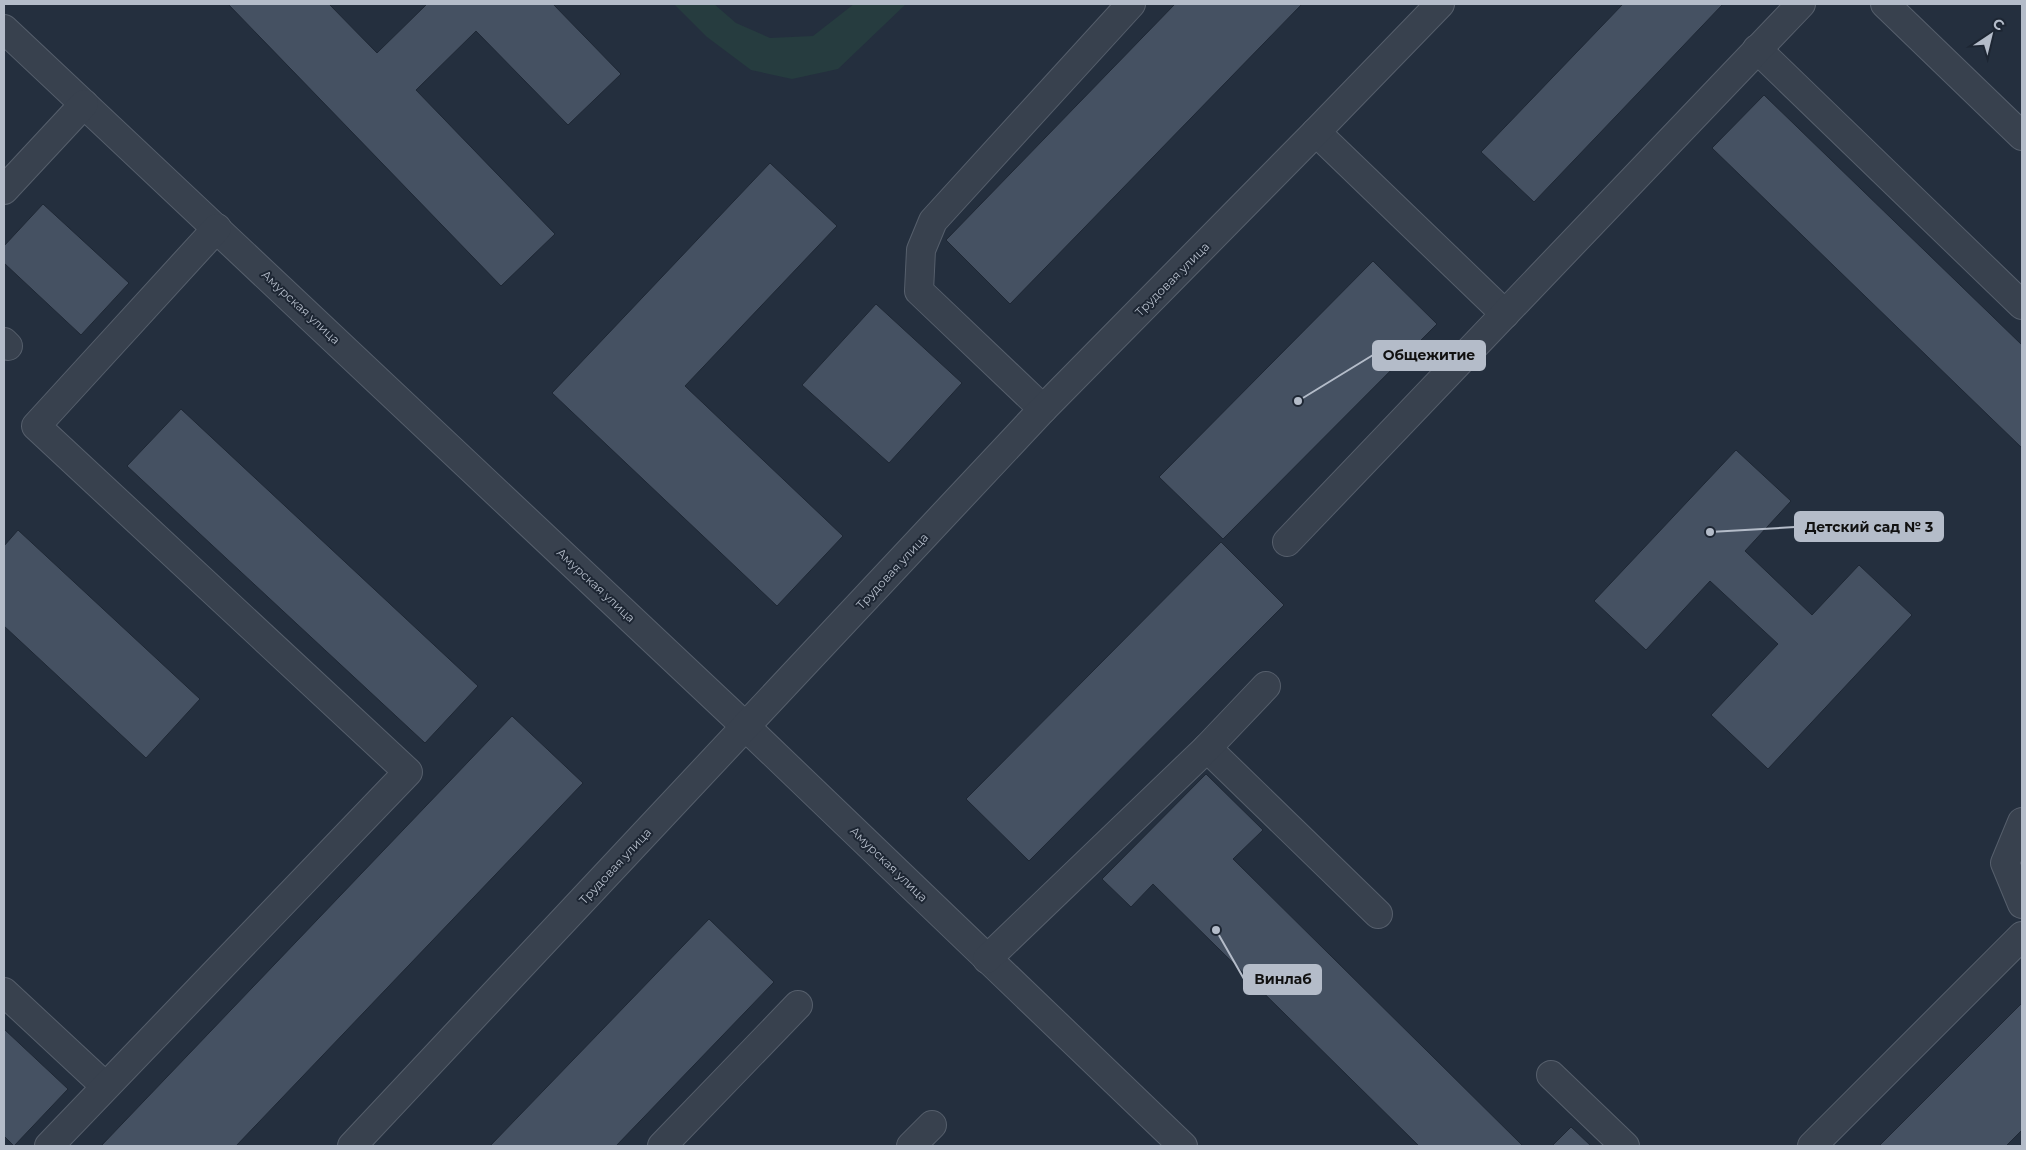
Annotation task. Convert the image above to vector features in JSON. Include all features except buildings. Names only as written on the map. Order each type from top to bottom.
[{"type":"street","points":[[1043,409],[919,291],[921,250],[933,221],[1131,4]]},
{"type":"street","name":"Трудовая улица","points":[[352,1146],[1043,409],[1440,4]]},
{"type":"street","points":[[1287,542],[1801,4]]},
{"type":"street","points":[[1885,4],[2022,136]]},
{"type":"street","name":"Амурская улица","points":[[4,29],[746,727],[1182,1146]]},
{"type":"street","points":[[1757,49],[2022,305]]},
{"type":"street","points":[[4,190],[84,104]]},
{"type":"street","points":[[1316,132],[1505,314]]},
{"type":"street","points":[[49,1146],[408,772],[36,426],[217,228]]},
{"type":"street","points":[[987,959],[1207,748],[1266,686]]},
{"type":"street","points":[[1207,748],[1378,914]]},
{"type":"street","points":[[2022,822],[2005,863],[2022,904]]},
{"type":"street","points":[[1812,1146],[2022,936]]},
{"type":"street","points":[[4,992],[105,1086]]},
{"type":"street","points":[[662,1146],[798,1005]]},
{"type":"street","points":[[1551,1075],[1625,1146]]},
{"type":"street","points":[[911,1146],[932,1124]]},
{"type":"green space","points":[[674,4],[714,4],[736,23],[770,38],[813,36],[854,4],[906,4],[838,69],[792,79],[751,70],[707,37]]},
{"type":"place","name":"Общежитие","points":[[1298,401]]},
{"type":"place","name":"Детский сад № 3","points":[[1710,532]]},
{"type":"place","name":"Винлаб","points":[[1216,930]]}]
